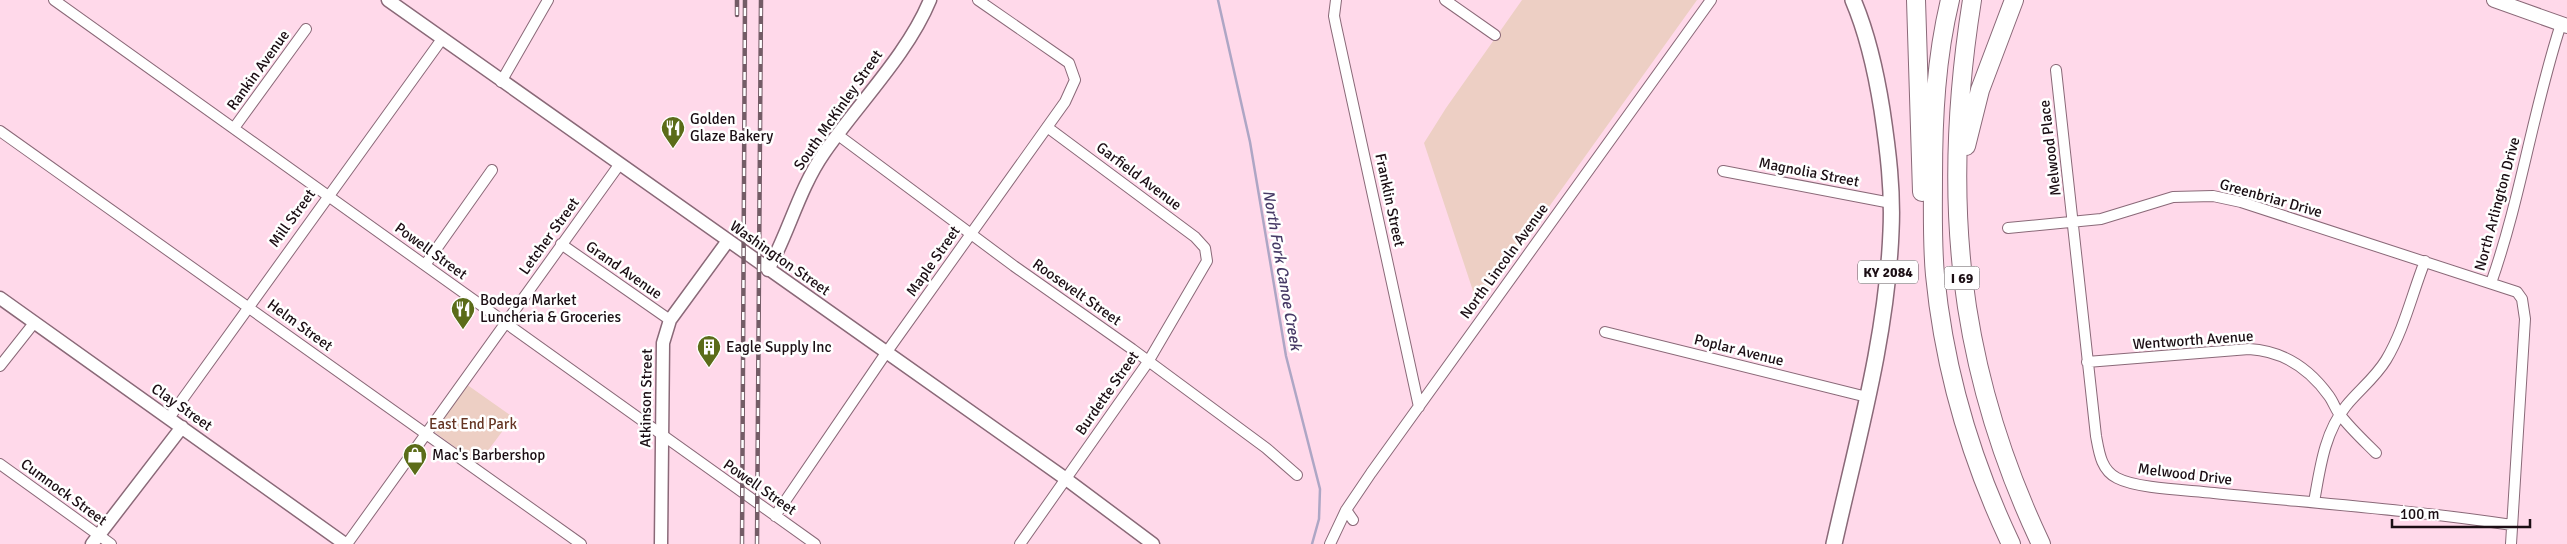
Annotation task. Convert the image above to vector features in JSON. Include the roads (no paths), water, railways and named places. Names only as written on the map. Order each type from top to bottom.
[{"type":"highway","points":[[1916,0],[1922,195],[1939,308]]},
{"type":"highway","name":"I 69","points":[[1950,0],[1937,74],[1933,135],[1933,242],[1939,308],[1950,366],[1978,466],[2011,544]]},
{"type":"highway","name":"I 69","points":[[1972,0],[1963,63],[1958,121],[1958,216],[1963,282],[1978,370],[2002,452],[2041,544]]},
{"type":"highway","points":[[1958,216],[1963,157],[1971,121],[1980,90],[2014,0]]},
{"type":"main road","name":"KY 2084","points":[[1834,544],[1867,397],[1885,298],[1891,230],[1889,165],[1879,90],[1869,46],[1853,0]]},
{"type":"main road","points":[[2494,0],[2564,25]]},
{"type":"street","name":"Powell Street","points":[[54,0],[815,544]]},
{"type":"street","name":"Washington Street","points":[[388,0],[727,242],[1066,479],[1153,544]]},
{"type":"street","points":[[501,82],[548,0]]},
{"type":"street","name":"South McKinley Street","points":[[768,270],[785,238],[809,178],[910,37],[930,0]]},
{"type":"street","name":"Maple Street","points":[[775,516],[886,353],[1048,127],[1073,87],[1074,72],[1070,63],[978,0]]},
{"type":"street","name":"Franklin Street","points":[[1336,0],[1334,16],[1336,26],[1418,406]]},
{"type":"street","points":[[1445,0],[1495,35]]},
{"type":"street","name":"North Lincoln Avenue","points":[[1330,544],[1346,510],[1418,406],[1711,0]]},
{"type":"street","name":"North Arlington Drive","points":[[2511,544],[2524,307],[2517,292],[2491,283],[2515,205],[2548,65],[2564,25]]},
{"type":"street","name":"Rankin Avenue","points":[[234,128],[306,29]]},
{"type":"street","name":"Mill Street","points":[[169,418],[442,39]]},
{"type":"street","name":"Melwood Place","points":[[2056,70],[2074,223]]},
{"type":"street","name":"Garfield Avenue","points":[[1048,127],[1195,237],[1205,248],[1207,254]]},
{"type":"street","name":"Helm Street","points":[[0,131],[581,544]]},
{"type":"street","name":"Roosevelt Street","points":[[838,135],[1266,448],[1297,475]]},
{"type":"street","name":"Letcher Street","points":[[346,544],[619,165]]},
{"type":"street","points":[[425,265],[492,170]]},
{"type":"street","name":"Magnolia Street","points":[[1723,172],[1891,203]]},
{"type":"street","name":"Greenbriar Drive","points":[[2008,228],[2074,223],[2107,217],[2173,197],[2213,196],[2240,202],[2491,283]]},
{"type":"street","name":"Melwood Drive","points":[[2074,223],[2087,362],[2100,458],[2109,473],[2117,478],[2160,486],[2512,525]]},
{"type":"street","name":"Atkinson Street","points":[[661,544],[663,344],[670,320],[727,242]]},
{"type":"street","name":"Grand Avenue","points":[[561,244],[670,320]]},
{"type":"street","name":"Burdette Street","points":[[1020,544],[1148,362],[1205,267],[1207,254]]},
{"type":"street","points":[[2314,502],[2326,444],[2339,415],[2386,361],[2425,261]]},
{"type":"street","name":"Clay Street","points":[[0,298],[346,544]]},
{"type":"street","points":[[0,366],[34,323]]},
{"type":"street","name":"Poplar Avenue","points":[[1605,332],[1867,397]]},
{"type":"street","name":"Wentworth Avenue","points":[[2087,362],[2249,349],[2272,352],[2292,360],[2310,374],[2329,396],[2339,415],[2376,453]]},
{"type":"street","points":[[95,540],[182,427]]},
{"type":"street","name":"Cumnock Street","points":[[0,464],[95,540],[111,544]]},
{"type":"street","points":[[1346,510],[1353,520]]},
{"type":"waterway","name":"North Fork Canoe Creek","points":[[1218,0],[1250,142],[1286,356],[1320,489],[1319,519],[1312,544]]},
{"type":"railway","points":[[737,0],[737,15]]},
{"type":"railway","points":[[742,544],[745,0]]},
{"type":"railway","points":[[757,544],[761,0]]},
{"type":"place","name":"Golden Glaze Bakery","points":[[673,149]]},
{"type":"place","name":"Bodega Market Luncheria & Groceries","points":[[463,330]]},
{"type":"place","name":"Eagle Supply Inc","points":[[709,368]]},
{"type":"place","name":"Mac's Barbershop","points":[[415,476]]},
{"type":"park label","name":"East End Park","points":[[473,424]]}]
